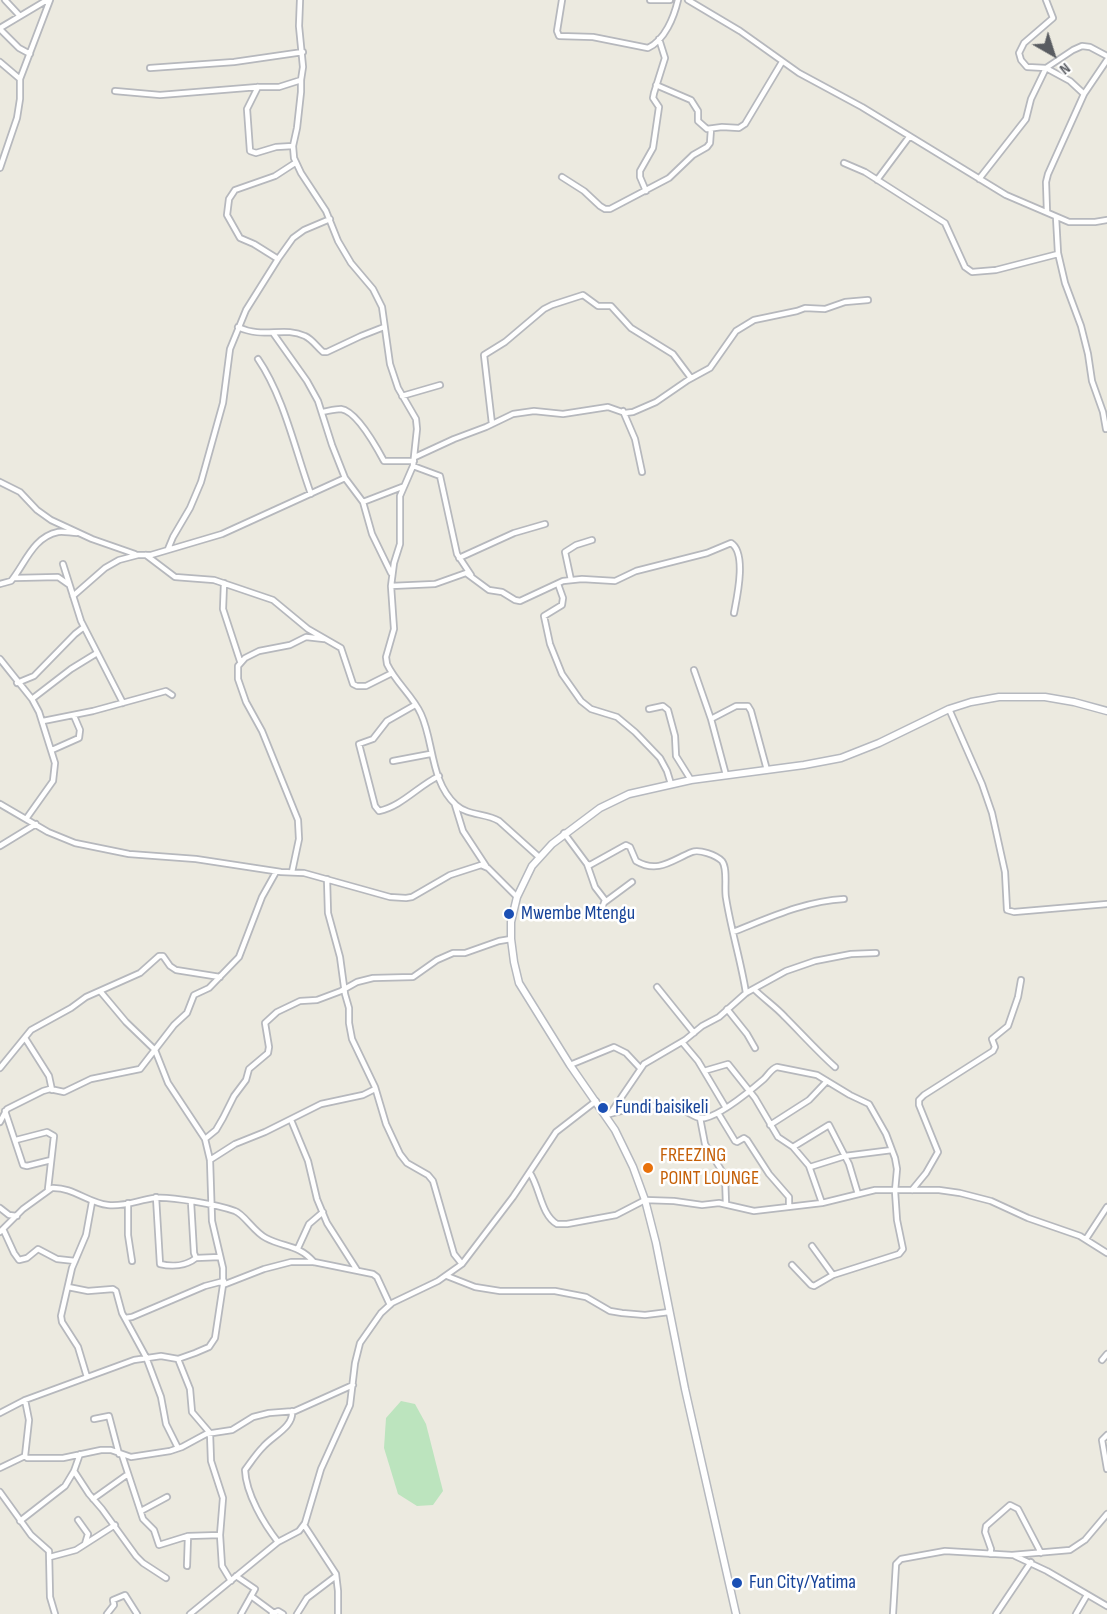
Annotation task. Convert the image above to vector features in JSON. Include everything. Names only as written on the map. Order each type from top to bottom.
[{"type":"main road","points":[[736,1614],[645,1200],[633,1167],[608,1115],[570,1065],[519,983],[511,939],[511,922],[517,897],[528,873],[539,857],[564,833],[613,800],[629,794],[691,780],[814,763],[845,756],[949,709],[980,700],[1021,696],[1074,702],[1107,711]]},
{"type":"street","points":[[5,0],[19,15]]},
{"type":"street","points":[[0,168],[17,118],[20,80],[30,54],[48,0],[37,2],[0,28],[19,48],[30,54]]},
{"type":"street","points":[[300,0],[299,26],[303,67],[300,80],[298,122],[293,146],[295,163],[330,219],[347,257],[373,289],[382,307],[390,364],[402,396],[416,423],[414,462],[399,499],[400,544],[391,586],[394,629],[386,657],[387,664],[423,718],[430,754],[454,804],[463,831],[486,866],[517,897]]},
{"type":"street","points":[[562,0],[557,31],[559,36],[593,37],[648,48],[659,39],[670,22],[678,0]]},
{"type":"street","points":[[650,0],[670,0]]},
{"type":"street","points":[[687,0],[740,31],[782,62],[875,115],[1006,195],[1056,217],[1077,222],[1107,220]]},
{"type":"street","points":[[1046,0],[1053,18],[1024,44],[1019,53],[1021,60],[1025,66],[1046,68],[1070,81],[1084,94]]},
{"type":"street","points":[[646,190],[640,177],[640,171],[653,148],[659,107],[653,98],[665,58],[659,39]]},
{"type":"street","points":[[979,179],[1026,119],[1046,68],[1073,50],[1082,46],[1090,47],[1107,58],[1084,94],[1048,174],[1047,212]]},
{"type":"street","points":[[150,68],[234,62],[303,51]]},
{"type":"street","points":[[0,62],[20,80]]},
{"type":"street","points":[[656,85],[691,100],[698,111],[698,121],[707,129],[742,127],[782,62]]},
{"type":"street","points":[[115,91],[160,95],[287,86],[300,80]]},
{"type":"street","points":[[258,87],[247,109],[250,151],[256,153],[276,147],[293,146]]},
{"type":"street","points":[[562,177],[584,190],[605,209],[610,208],[669,178],[693,155],[707,147],[710,143],[711,129]]},
{"type":"street","points":[[877,180],[909,137]]},
{"type":"street","points":[[278,259],[254,244],[241,240],[227,215],[227,205],[235,189],[275,176],[295,163]]},
{"type":"street","points":[[844,163],[865,172],[945,222],[965,267],[972,272],[996,270],[1058,254]]},
{"type":"street","points":[[1056,217],[1058,254],[1065,283],[1081,326],[1092,381],[1103,412],[1106,429]]},
{"type":"street","points":[[168,549],[201,482],[223,403],[230,349],[238,327],[252,299],[297,234],[330,219]]},
{"type":"street","points":[[492,424],[484,355],[505,342],[544,309],[579,295],[586,296],[600,307],[611,306],[631,328],[673,354],[691,378]]},
{"type":"street","points":[[414,462],[519,412],[562,414],[608,407],[633,412],[710,368],[736,331],[754,320],[805,308],[825,309],[845,302],[868,300]]},
{"type":"street","points":[[238,327],[253,333],[290,332],[304,335],[323,352],[327,352],[384,327]]},
{"type":"street","points":[[273,333],[307,381],[322,412],[345,478],[363,502],[373,537],[392,576]]},
{"type":"street","points":[[258,359],[277,393],[311,494]]},
{"type":"street","points":[[402,396],[441,385]]},
{"type":"street","points":[[322,412],[340,409],[347,412],[375,444],[384,461],[414,462],[437,474],[441,479],[459,558],[471,575],[485,588],[503,593],[517,601],[524,600],[571,580],[615,581],[636,571],[707,553],[731,543],[735,547],[740,581],[734,613]]},
{"type":"street","points":[[623,411],[635,439],[642,472]]},
{"type":"street","points":[[0,482],[20,492],[37,510],[51,520],[99,542],[138,555],[146,555],[222,534],[345,478]]},
{"type":"street","points":[[363,502],[402,487]]},
{"type":"street","points":[[459,558],[514,533],[545,524]]},
{"type":"street","points":[[0,584],[8,583],[14,578],[24,560],[42,540],[57,532],[80,534]]},
{"type":"street","points":[[571,580],[565,552],[576,545],[592,540]]},
{"type":"street","points":[[73,596],[114,563],[138,555]]},
{"type":"street","points":[[146,555],[175,577],[209,579],[273,600],[305,627],[342,650],[357,687],[366,686],[392,673]]},
{"type":"street","points":[[63,564],[84,627],[123,703]]},
{"type":"street","points":[[391,586],[428,585],[462,573],[471,575]]},
{"type":"street","points":[[14,578],[58,578],[68,584]]},
{"type":"street","points":[[224,583],[223,609],[240,661],[238,679],[298,820],[299,839],[292,872]]},
{"type":"street","points":[[558,584],[563,598],[562,605],[544,616],[549,639],[562,674],[582,703],[591,709],[617,717],[635,732],[660,758],[671,784]]},
{"type":"street","points":[[17,683],[34,676],[71,637],[84,627]]},
{"type":"street","points":[[240,661],[259,651],[288,645],[306,637],[324,639]]},
{"type":"street","points":[[32,699],[71,669],[97,653]]},
{"type":"street","points":[[0,659],[32,699],[43,722],[55,763],[53,782],[26,819]]},
{"type":"street","points":[[694,670],[711,719],[726,775]]},
{"type":"street","points":[[43,722],[167,691],[172,695]]},
{"type":"street","points":[[416,705],[387,721],[373,739],[359,744],[375,806],[379,811],[392,807],[422,785],[439,776]]},
{"type":"street","points":[[649,709],[663,706],[667,709],[675,736],[676,756],[691,780]]},
{"type":"street","points":[[711,719],[736,706],[748,706],[767,770]]},
{"type":"street","points":[[949,709],[982,784],[992,813],[1005,872],[1007,910],[1014,912],[1107,904]]},
{"type":"street","points":[[52,750],[79,738],[80,730],[74,716]]},
{"type":"street","points":[[393,761],[430,754]]},
{"type":"street","points":[[0,804],[66,840],[109,850],[220,862],[276,872],[304,873],[376,895],[412,897],[450,875],[479,865],[486,866]]},
{"type":"street","points":[[454,804],[464,810],[499,821],[539,857]]},
{"type":"street","points":[[0,846],[36,824]]},
{"type":"street","points":[[564,833],[587,864],[594,885],[605,902]]},
{"type":"street","points":[[587,864],[592,865],[628,845],[636,861],[654,866],[675,861],[694,851],[700,851],[722,861],[725,896],[746,993]]},
{"type":"street","points":[[0,1122],[5,1111],[43,1091],[64,1092],[91,1079],[138,1070],[174,1025],[187,1013],[194,995],[207,990],[242,951],[262,897],[276,872]]},
{"type":"street","points":[[327,879],[328,913],[340,957],[352,1039],[375,1089],[386,1124],[404,1160],[433,1181],[454,1254],[462,1264]]},
{"type":"street","points":[[594,915],[601,911],[605,902],[632,882]]},
{"type":"street","points":[[733,932],[805,905],[844,899]]},
{"type":"street","points":[[205,1139],[216,1130],[233,1097],[246,1080],[249,1069],[268,1053],[270,1047],[265,1026],[268,1019],[277,1012],[300,1001],[317,1000],[357,982],[373,978],[413,977],[437,960],[453,953],[465,953],[511,939]]},
{"type":"street","points":[[608,1115],[640,1068],[651,1059],[682,1042],[746,993],[786,970],[815,961],[851,954],[876,953]]},
{"type":"street","points":[[0,1068],[36,1027],[86,996],[140,973],[161,956],[176,970],[220,977]]},
{"type":"street","points":[[912,1190],[926,1173],[938,1152],[919,1100],[993,1051],[995,1047],[993,1037],[1008,1026],[1021,980]]},
{"type":"street","points":[[657,987],[694,1033]]},
{"type":"street","points":[[754,989],[785,1016],[835,1067]]},
{"type":"street","points":[[0,1413],[25,1400],[146,1357],[178,1359],[204,1350],[213,1342],[217,1332],[224,1283],[212,1221],[210,1160],[205,1139],[168,1083],[155,1050],[126,1023],[100,991]]},
{"type":"street","points":[[727,1009],[755,1048]]},
{"type":"street","points":[[25,1038],[50,1076],[52,1090]]},
{"type":"street","points":[[682,1042],[704,1071],[726,1108]]},
{"type":"street","points":[[570,1065],[614,1047],[626,1053],[640,1068]]},
{"type":"street","points":[[704,1071],[728,1064],[749,1090],[778,1137],[793,1147],[808,1166],[822,1203]]},
{"type":"street","points":[[608,1115],[663,1105],[683,1109],[700,1118],[718,1113],[775,1067],[817,1075],[850,1095],[868,1102],[892,1150],[897,1168],[895,1191],[902,1252],[833,1275],[813,1286],[792,1265]]},
{"type":"street","points":[[770,1125],[809,1100],[827,1081]]},
{"type":"street","points":[[210,1160],[235,1144],[291,1120],[321,1104],[363,1095],[375,1089]]},
{"type":"street","points":[[192,1614],[278,1542],[299,1531],[304,1525],[321,1469],[350,1406],[355,1363],[360,1343],[375,1321],[390,1305],[447,1275],[462,1264],[530,1173],[556,1132],[596,1101]]},
{"type":"street","points":[[5,1111],[24,1166],[51,1160]]},
{"type":"street","points":[[718,1113],[735,1141],[738,1142],[744,1138],[747,1140],[769,1174],[789,1197],[789,1207]]},
{"type":"street","points":[[700,1118],[705,1143],[725,1176],[726,1204]]},
{"type":"street","points":[[291,1120],[308,1161],[317,1199],[330,1228],[357,1270]]},
{"type":"street","points":[[793,1147],[828,1125],[834,1132],[845,1156],[858,1194]]},
{"type":"street","points":[[16,1140],[49,1132],[55,1138],[48,1189]]},
{"type":"street","points":[[808,1166],[845,1156],[892,1150]]},
{"type":"street","points":[[530,1173],[548,1216],[557,1224],[616,1215],[645,1200],[667,1200],[702,1205],[726,1204],[754,1211],[822,1203],[875,1190],[960,1192],[1086,1239],[1107,1253]]},
{"type":"street","points":[[75,1261],[57,1259],[38,1249],[27,1258],[19,1260],[2,1231],[48,1189],[68,1189],[92,1202],[113,1206],[156,1197],[171,1198],[236,1211],[252,1228],[266,1238],[298,1248],[314,1262]]},
{"type":"street","points":[[156,1197],[160,1264],[175,1266],[186,1264],[196,1258],[220,1257]]},
{"type":"street","points":[[87,1377],[78,1347],[61,1319],[75,1261],[86,1235],[92,1202]]},
{"type":"street","points":[[191,1202],[196,1258]]},
{"type":"street","points":[[128,1203],[128,1235],[132,1261]]},
{"type":"street","points":[[1086,1239],[1107,1207]]},
{"type":"street","points":[[0,1209],[9,1215],[17,1216]]},
{"type":"street","points":[[298,1248],[309,1224],[323,1212]]},
{"type":"street","points":[[812,1246],[833,1275]]},
{"type":"street","points":[[124,1318],[132,1317],[205,1286],[224,1283],[279,1264],[299,1261],[374,1275],[390,1305]]},
{"type":"street","points":[[447,1275],[475,1287],[492,1290],[555,1291],[586,1297],[610,1311],[645,1315],[669,1312]]},
{"type":"street","points":[[68,1287],[88,1291],[114,1290],[124,1318],[146,1357],[161,1397],[166,1424],[178,1448]]},
{"type":"street","points":[[1102,1360],[1107,1354]]},
{"type":"street","points":[[178,1359],[190,1389],[192,1412],[210,1433],[211,1461],[223,1498],[220,1535],[222,1563],[231,1581]]},
{"type":"street","points":[[25,1455],[27,1458],[63,1458],[111,1450],[120,1454],[141,1456],[178,1448],[196,1437],[232,1430],[266,1413],[292,1411],[353,1384]]},
{"type":"street","points":[[25,1400],[29,1419],[25,1455]]},
{"type":"street","points":[[278,1542],[261,1517],[248,1485],[245,1470],[263,1446],[293,1418],[292,1411]]},
{"type":"street","points":[[94,1419],[109,1416],[144,1521],[154,1530],[161,1546],[188,1536],[220,1535]]},
{"type":"street","points":[[1107,1435],[1102,1443],[1107,1469]]},
{"type":"street","points":[[20,1521],[62,1489],[74,1471],[80,1454]]},
{"type":"street","points":[[0,1468],[25,1455]]},
{"type":"street","points":[[74,1471],[143,1563],[166,1578]]},
{"type":"street","points":[[93,1499],[128,1474]]},
{"type":"street","points":[[0,1492],[30,1534],[48,1550],[50,1596],[55,1614]]},
{"type":"street","points":[[141,1511],[167,1497]]},
{"type":"street","points":[[0,1503],[9,1503]]},
{"type":"street","points":[[990,1554],[985,1532],[986,1526],[1010,1505],[1018,1509],[1041,1553]]},
{"type":"street","points":[[893,1614],[898,1561],[945,1551],[1012,1555],[1070,1550],[1085,1540],[1107,1514]]},
{"type":"street","points":[[78,1520],[88,1534],[85,1544]]},
{"type":"street","points":[[50,1557],[72,1551],[115,1525]]},
{"type":"street","points":[[304,1525],[336,1576],[338,1614]]},
{"type":"street","points":[[187,1566],[188,1536]]},
{"type":"street","points":[[1012,1555],[1031,1562],[1106,1604]]},
{"type":"street","points":[[996,1614],[1031,1562]]},
{"type":"street","points":[[236,1576],[254,1589],[241,1614]]},
{"type":"street","points":[[297,1614],[307,1598],[336,1576]]},
{"type":"street","points":[[107,1614],[114,1605],[112,1601],[124,1595],[136,1614]]},
{"type":"street","points":[[1076,1614],[1087,1595]]},
{"type":"street","points":[[251,1596],[273,1613],[280,1611],[283,1614]]},
{"type":"green space","points":[[401,1401],[415,1404],[426,1424],[443,1491],[433,1505],[417,1506],[398,1494],[384,1448],[386,1418]]},
{"type":"place","name":"Mwembe Mtengu","points":[[509,914]]},
{"type":"place","name":"Fundi baisikeli","points":[[603,1108]]},
{"type":"place","name":"FREEZING POINT LOUNGE","points":[[648,1168]]},
{"type":"place","name":"Fun City/Yatima","points":[[737,1583]]}]
